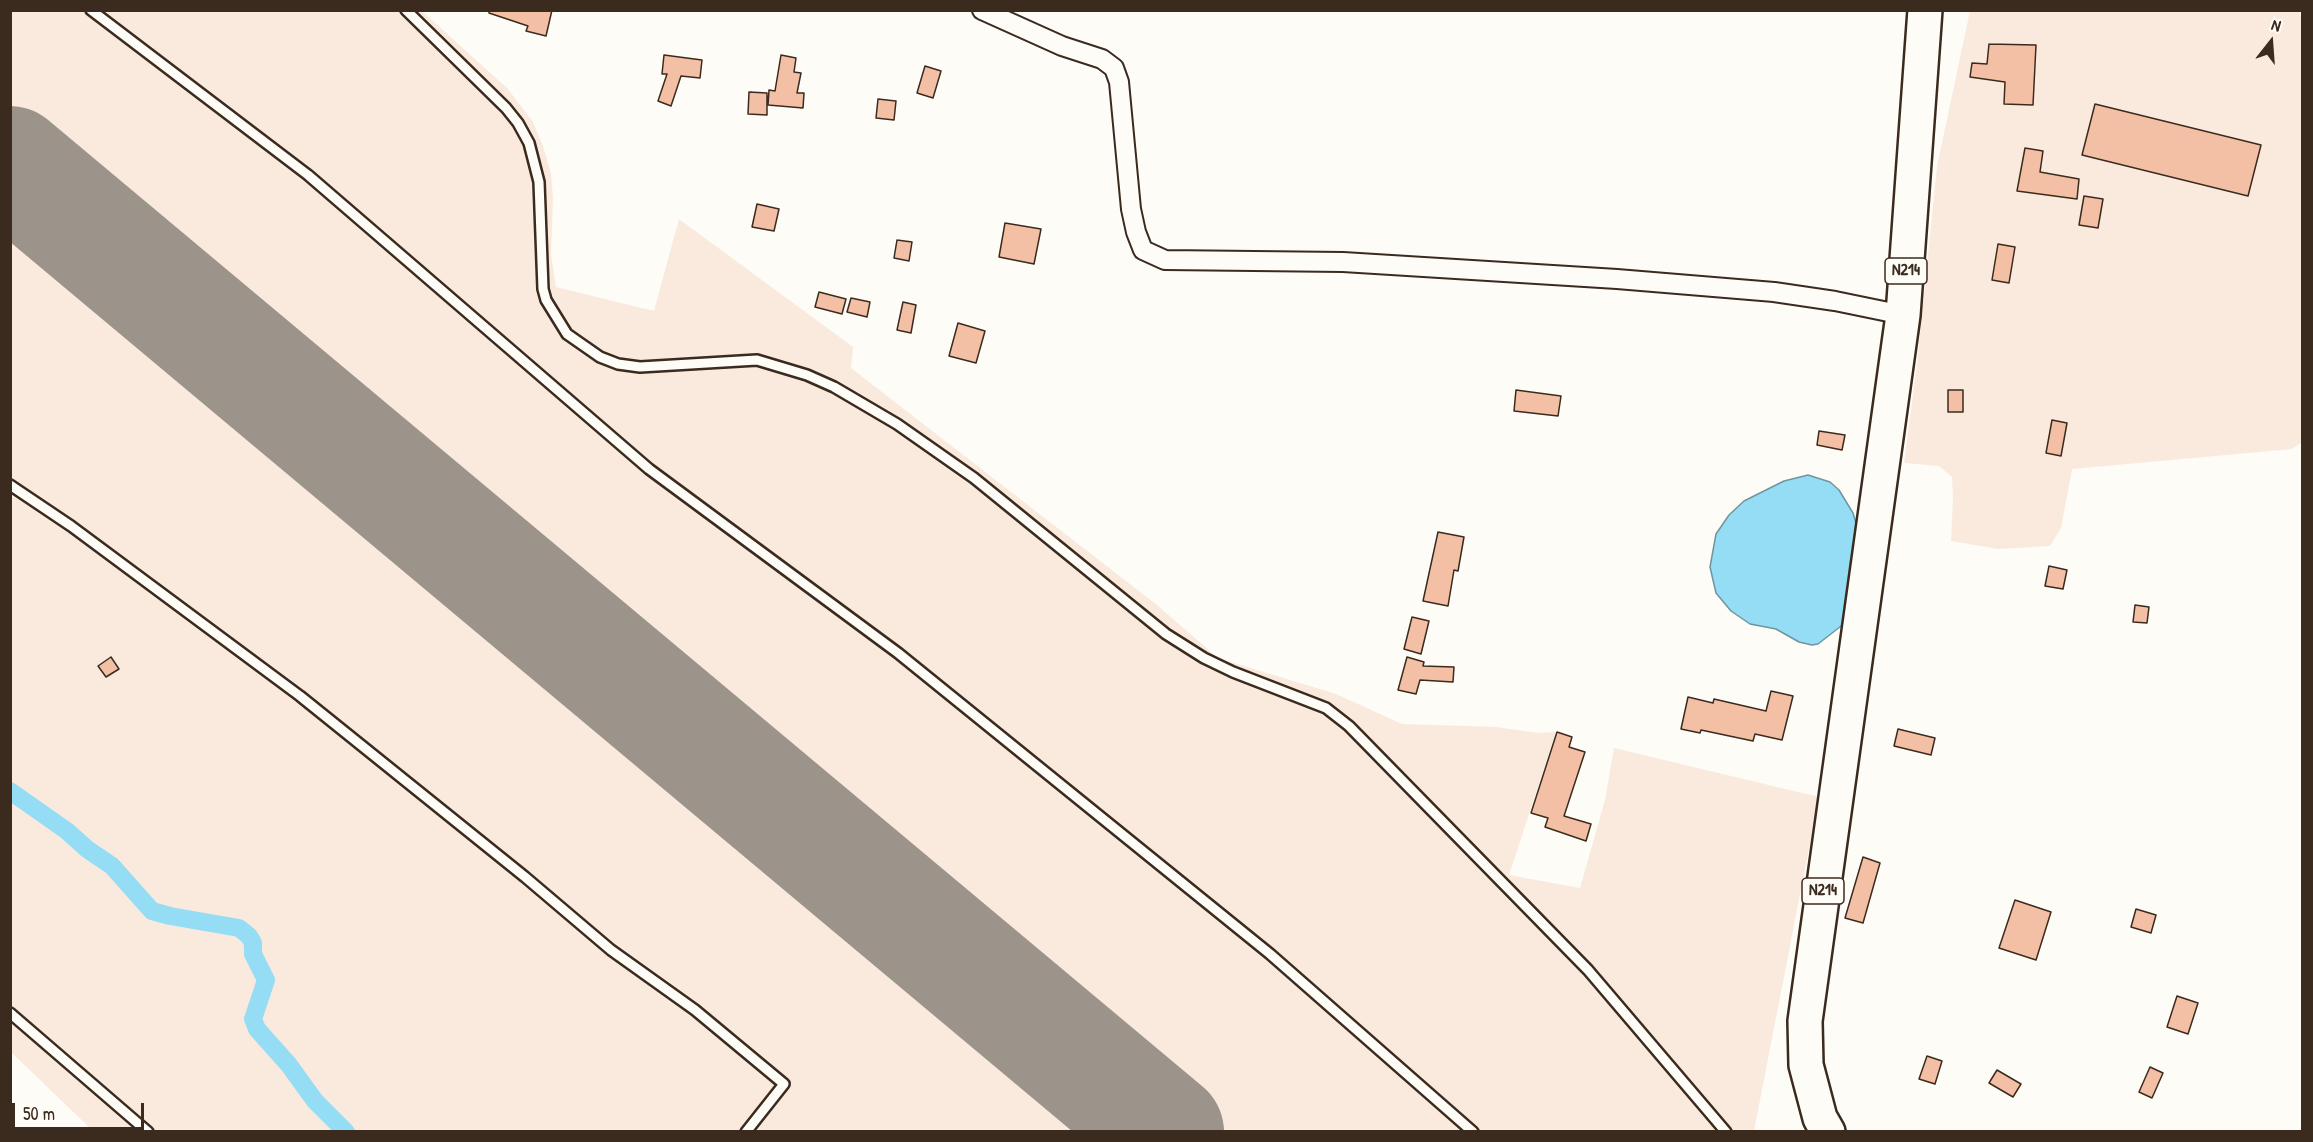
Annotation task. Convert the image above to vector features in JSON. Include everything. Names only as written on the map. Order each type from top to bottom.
[{"type":"highway","name":"N214","points":[[1828,1131],[1820,1118],[1806,1065],[1805,1021],[1903,315],[1925,10]]},
{"type":"street","points":[[982,10],[1062,46],[1102,59],[1114,68],[1119,82],[1131,209],[1136,232],[1143,250],[1165,260],[1343,262],[1617,279],[1774,292],[1835,301],[1903,315]]},
{"type":"lane","points":[[91,10],[308,174],[649,469],[898,653],[1242,931],[1473,1131]]},
{"type":"lane","points":[[406,10],[506,108],[529,143],[539,182],[543,289],[550,308],[567,334],[600,357],[618,364],[640,366],[757,360],[807,375],[834,387],[897,424],[974,478],[1166,634],[1204,658],[1233,672],[1326,708],[1349,726],[1588,970],[1726,1131]]},
{"type":"lane","points":[[10,485],[71,526],[300,696],[525,877],[611,950],[695,1010],[784,1084],[746,1131]]},
{"type":"lane","points":[[10,1013],[148,1131]]},
{"type":"shaded area","points":[[10,11],[422,11],[508,89],[533,122],[551,173],[553,199],[551,254],[556,287],[654,311],[679,219],[853,347],[851,368],[1157,605],[1218,658],[1336,694],[1402,724],[1496,727],[1538,733],[1556,732],[1509,875],[1580,888],[1605,800],[1614,748],[1819,797],[1754,1131],[93,1131],[11,1052]]},
{"type":"shaded area","points":[[1970,11],[2299,11],[2302,21],[2302,442],[2292,449],[2072,469],[2061,528],[2050,546],[1998,549],[1951,541],[1952,477],[1939,466],[1904,463],[1917,364],[1937,166]]},
{"type":"water","points":[[1808,475],[1830,482],[1839,490],[1853,513],[1861,540],[1845,623],[1818,644],[1812,645],[1799,642],[1776,629],[1750,624],[1731,611],[1716,593],[1710,567],[1716,534],[1729,515],[1744,501],[1784,481]]},
{"type":"building","points":[[489,10],[552,10],[546,36],[526,31],[528,26],[489,13]]},
{"type":"building","points":[[1989,44],[2036,45],[2033,105],[2004,104],[2005,82],[1970,77],[1972,63],[1987,64]]},
{"type":"building","points":[[664,55],[702,60],[700,78],[681,76],[671,106],[658,101],[667,74],[662,74]]},
{"type":"building","points":[[781,55],[796,58],[794,72],[801,73],[797,93],[804,93],[803,108],[768,105],[769,90],[775,91]]},
{"type":"building","points":[[925,66],[941,71],[933,98],[917,93]]},
{"type":"building","points":[[749,92],[767,93],[767,115],[748,114]]},
{"type":"building","points":[[878,99],[896,101],[894,120],[876,118]]},
{"type":"building","points":[[2095,104],[2261,145],[2248,196],[2082,155]]},
{"type":"building","points":[[2025,148],[2043,151],[2040,172],[2079,179],[2077,199],[2017,191]]},
{"type":"building","points":[[2084,196],[2103,199],[2098,228],[2079,225]]},
{"type":"building","points":[[757,204],[779,209],[774,231],[752,227]]},
{"type":"building","points":[[1005,223],[1041,229],[1034,264],[999,257]]},
{"type":"building","points":[[897,240],[912,242],[909,261],[894,258]]},
{"type":"building","points":[[1998,244],[2015,247],[2009,283],[1992,280]]},
{"type":"building","points":[[819,292],[846,299],[842,314],[815,307]]},
{"type":"building","points":[[851,298],[870,302],[867,317],[847,312]]},
{"type":"building","points":[[903,302],[916,305],[911,333],[897,330]]},
{"type":"building","points":[[958,323],[985,331],[976,363],[949,356]]},
{"type":"building","points":[[1516,390],[1561,396],[1558,416],[1514,411]]},
{"type":"building","points":[[1948,390],[1963,390],[1963,412],[1948,412]]},
{"type":"building","points":[[2052,420],[2067,423],[2061,456],[2046,453]]},
{"type":"building","points":[[1819,431],[1845,435],[1842,450],[1817,445]]},
{"type":"building","points":[[1438,532],[1464,537],[1458,571],[1454,570],[1448,606],[1423,601]]},
{"type":"building","points":[[2049,566],[2067,570],[2063,589],[2045,586]]},
{"type":"building","points":[[2135,605],[2149,607],[2147,623],[2133,622]]},
{"type":"building","points":[[1412,617],[1429,621],[1421,654],[1404,649]]},
{"type":"building","points":[[111,657],[119,669],[106,677],[98,666]]},
{"type":"building","points":[[1407,657],[1424,662],[1423,666],[1454,667],[1453,682],[1420,680],[1416,694],[1398,690]]},
{"type":"building","points":[[1771,691],[1793,696],[1782,740],[1755,734],[1753,741],[1701,730],[1700,733],[1681,729],[1688,697],[1713,703],[1714,699],[1766,711]]},
{"type":"building","points":[[1898,729],[1935,738],[1931,755],[1894,746]]},
{"type":"building","points":[[1557,732],[1572,737],[1569,747],[1585,752],[1564,816],[1591,824],[1586,841],[1545,827],[1548,818],[1531,813]]},
{"type":"building","points":[[1863,857],[1880,863],[1863,923],[1845,918]]},
{"type":"building","points":[[2015,900],[2051,912],[2036,960],[1999,948]]},
{"type":"building","points":[[2136,909],[2156,915],[2151,933],[2131,927]]},
{"type":"building","points":[[2177,996],[2198,1003],[2188,1034],[2167,1027]]},
{"type":"building","points":[[1927,1056],[1942,1061],[1935,1084],[1919,1079]]},
{"type":"building","points":[[2150,1067],[2163,1073],[2152,1098],[2139,1092]]},
{"type":"building","points":[[1997,1070],[2021,1084],[2013,1097],[1989,1083]]},
{"type":"waterway","points":[[10,791],[112,866],[152,911],[239,928],[249,936],[253,943],[253,954],[266,980],[253,1019],[257,1029],[289,1065],[315,1101],[346,1132]]},
{"type":"runway","points":[[10,165],[1165,1132]]}]
